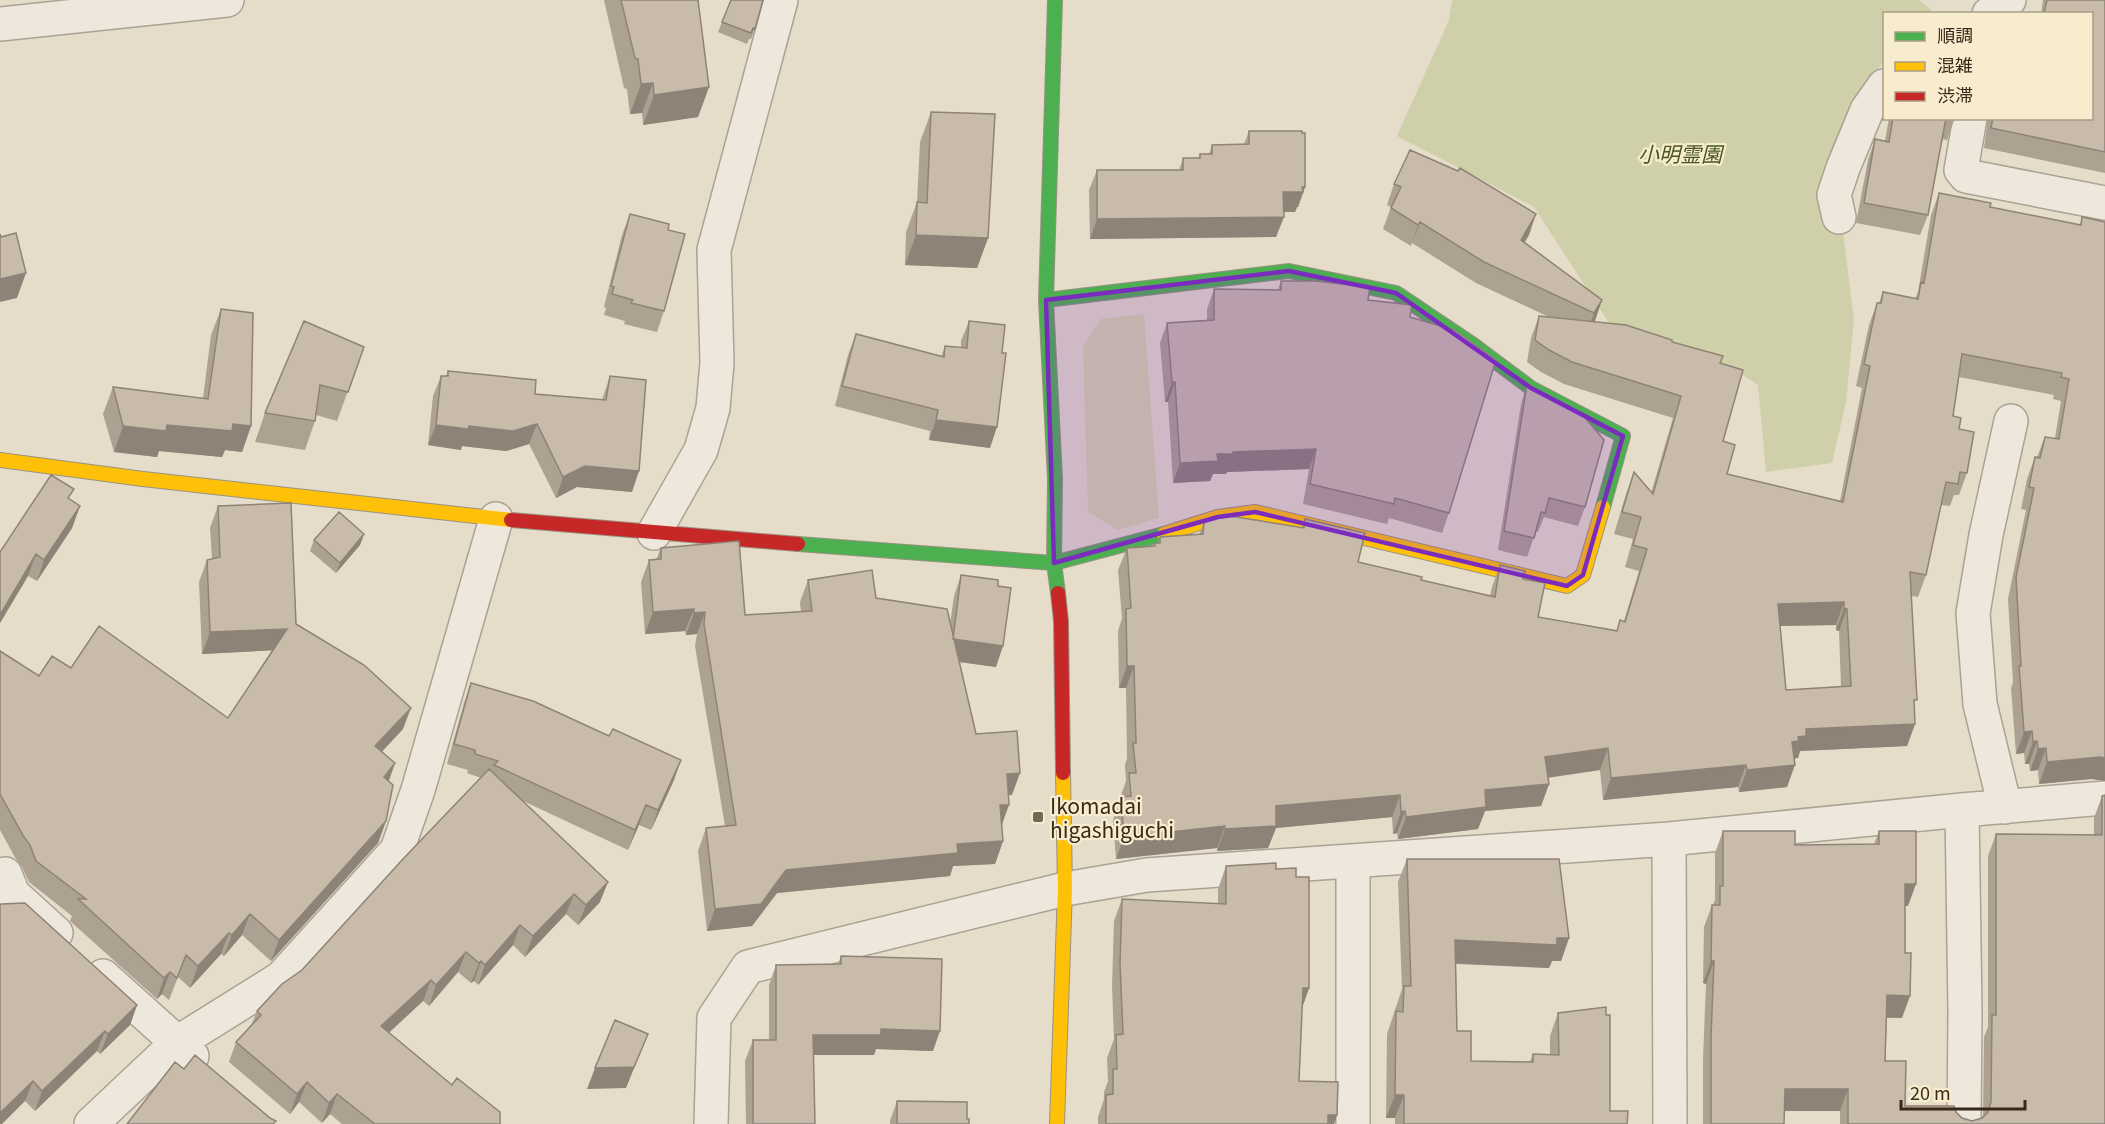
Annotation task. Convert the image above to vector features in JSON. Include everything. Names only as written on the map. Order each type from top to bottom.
[{"type":"street","points":[[0,24],[227,0]]},
{"type":"street","points":[[654,533],[701,450],[712,408],[717,363],[714,250],[780,0]]},
{"type":"street","points":[[1054,0],[1046,300],[1055,479],[1054,563],[1061,621],[1065,889],[1057,1124]]},
{"type":"street","points":[[1839,217],[1834,195],[1843,168],[1867,110],[1883,87]]},
{"type":"street","points":[[1970,120],[1961,170],[1966,176],[2105,203]]},
{"type":"street","points":[[0,460],[143,479],[496,519],[1054,563],[1165,534],[1218,517],[1255,512],[1567,586],[1583,575],[1623,436],[1531,388],[1472,344],[1396,293],[1289,271],[1046,300]]},
{"type":"street","points":[[2005,807],[1980,704],[1973,613],[1986,535],[2011,421]]},
{"type":"street","points":[[91,1124],[177,1043],[281,978],[397,850],[418,790],[496,519]]},
{"type":"street","points":[[711,1124],[714,1018],[748,967],[1065,889],[1147,875],[1669,839],[2105,798]]},
{"type":"street","points":[[1962,810],[1964,1124]]},
{"type":"street","points":[[1669,839],[1670,1124]]},
{"type":"street","points":[[1353,861],[1353,1124]]},
{"type":"street","points":[[0,879],[5,874],[13,894],[212,1072]]},
{"type":"highlighted area","points":[[1289,271],[1396,293],[1531,388],[1623,436],[1583,575],[1567,586],[1255,512],[1218,517],[1054,563],[1046,300]]},
{"type":"green space","name":"小明霊園","points":[[1452,0],[1919,0],[1932,11],[1883,12],[1883,62],[1848,114],[1843,232],[1854,320],[1846,402],[1832,463],[1766,472],[1758,385],[1734,369],[1609,323],[1534,207],[1397,136],[1449,20]]},
{"type":"green space","points":[[1144,314],[1159,518],[1117,530],[1088,512],[1083,346],[1101,319]]},
{"type":"building","points":[[621,0],[698,0],[709,87],[654,95],[653,83],[641,84],[638,59],[635,58]]},
{"type":"building","points":[[731,0],[763,0],[755,29],[753,28],[751,33],[722,22]]},
{"type":"building","points":[[2047,0],[2105,0],[2105,152],[1991,128],[1993,120],[2093,120],[2093,12],[2044,12]]},
{"type":"building","points":[[931,112],[995,114],[988,238],[916,235],[917,202],[927,203]]},
{"type":"building","points":[[1893,120],[1946,120],[1928,215],[1864,203],[1875,139],[1889,142]]},
{"type":"building","points":[[1249,131],[1302,131],[1305,133],[1305,187],[1302,187],[1303,192],[1283,192],[1284,217],[1097,219],[1097,170],[1183,170],[1183,158],[1200,158],[1200,154],[1212,154],[1212,145],[1249,144]]},
{"type":"building","points":[[1410,150],[1458,171],[1460,168],[1536,214],[1521,240],[1602,300],[1594,313],[1484,262],[1420,222],[1418,225],[1391,208],[1401,187],[1394,184]]},
{"type":"building","points":[[1939,193],[1991,203],[1990,207],[2081,225],[2082,217],[2105,222],[2105,758],[2047,762],[2046,748],[2038,749],[2037,741],[2033,742],[2032,731],[2024,732],[2016,577],[2034,488],[2029,487],[2035,457],[2040,458],[2045,437],[2059,439],[2069,379],[2061,377],[2062,373],[1962,354],[1953,416],[1961,418],[1959,429],[1974,432],[1967,473],[1960,472],[1958,484],[1946,482],[1926,575],[1910,572],[1917,700],[1914,700],[1915,724],[1806,729],[1806,736],[1798,737],[1799,741],[1792,742],[1795,765],[1747,770],[1746,765],[1611,778],[1608,748],[1545,757],[1549,784],[1485,790],[1486,807],[1406,817],[1405,811],[1401,812],[1400,795],[1276,806],[1276,826],[1225,829],[1225,826],[1124,837],[1121,797],[1131,796],[1129,773],[1136,773],[1133,743],[1136,743],[1134,666],[1127,666],[1126,609],[1131,608],[1127,548],[1155,546],[1155,543],[1160,543],[1160,537],[1203,534],[1204,522],[1224,515],[1304,528],[1305,519],[1365,533],[1358,562],[1422,577],[1421,580],[1495,597],[1500,565],[1525,571],[1523,579],[1545,583],[1538,617],[1617,631],[1620,620],[1625,622],[1647,549],[1633,545],[1641,517],[1622,512],[1634,472],[1653,494],[1681,396],[1572,362],[1549,350],[1535,340],[1539,316],[1626,325],[1672,340],[1672,342],[1723,356],[1720,363],[1743,370],[1723,441],[1735,445],[1727,474],[1843,502],[1870,366],[1864,364],[1877,303],[1881,303],[1883,292],[1918,299],[1921,282],[1924,283]],"holes":[[[1844,602],[1844,608],[1847,609],[1851,686],[1786,690],[1778,604]]]},
{"type":"building","points":[[630,214],[669,224],[668,230],[685,234],[664,311],[631,303],[633,300],[612,294],[614,287],[611,286]]},
{"type":"building","points":[[16,233],[26,273],[0,279],[0,234],[1,237]]},
{"type":"building","points":[[1281,281],[1315,281],[1370,287],[1368,300],[1412,305],[1410,317],[1454,330],[1496,360],[1449,513],[1395,498],[1394,504],[1310,484],[1316,449],[1233,452],[1233,454],[1217,454],[1218,461],[1180,463],[1175,382],[1172,382],[1167,323],[1214,320],[1214,289],[1281,290]]},
{"type":"building","points":[[221,309],[253,313],[251,426],[233,424],[232,431],[167,425],[166,431],[123,426],[113,387],[208,399]]},
{"type":"building","points":[[304,321],[364,347],[348,392],[320,385],[315,421],[265,413]]},
{"type":"building","points":[[969,321],[1005,325],[1002,353],[1006,353],[997,427],[936,420],[938,410],[842,386],[856,334],[944,357],[945,346],[967,348]]},
{"type":"building","points":[[448,371],[536,380],[535,394],[606,400],[610,376],[646,380],[639,471],[585,466],[563,477],[537,424],[513,431],[436,425],[441,376],[448,376]]},
{"type":"building","points":[[1527,384],[1581,413],[1604,440],[1585,507],[1549,498],[1545,513],[1541,512],[1534,538],[1504,531]]},
{"type":"building","points":[[51,475],[74,489],[68,498],[80,506],[44,560],[36,554],[0,615],[0,552]]},
{"type":"building","points":[[291,503],[296,624],[364,665],[411,708],[375,746],[395,763],[384,777],[393,785],[386,821],[279,940],[250,914],[232,935],[229,933],[198,966],[186,955],[177,978],[170,972],[164,978],[78,899],[86,899],[36,861],[30,845],[0,794],[0,651],[39,676],[52,656],[71,668],[99,626],[228,718],[287,629],[210,632],[207,560],[220,557],[218,506]]},
{"type":"building","points":[[339,512],[364,534],[340,563],[314,540]]},
{"type":"building","points":[[739,541],[745,615],[812,611],[808,580],[872,570],[876,598],[947,609],[976,734],[1017,731],[1020,773],[1007,774],[1009,805],[1000,805],[1003,841],[957,844],[958,853],[786,870],[761,904],[715,909],[706,828],[736,825],[704,624],[705,612],[694,613],[694,609],[653,612],[649,560],[661,559],[661,548]]},
{"type":"building","points":[[961,575],[998,580],[998,586],[1011,588],[1003,646],[953,639]]},
{"type":"building","points":[[471,683],[533,701],[609,736],[613,729],[681,760],[658,810],[646,805],[635,830],[494,765],[498,761],[475,754],[475,750],[454,744]]},
{"type":"building","points":[[489,769],[608,882],[586,905],[574,894],[533,936],[520,925],[485,965],[466,952],[436,985],[431,980],[381,1026],[452,1085],[457,1078],[500,1112],[500,1124],[375,1124],[337,1094],[329,1103],[307,1082],[297,1094],[236,1042],[261,1015],[257,1011],[282,984],[302,970]]},
{"type":"building","points":[[2105,795],[2105,1124],[1848,1124],[1848,1089],[1785,1089],[1784,1124],[1711,1124],[1714,961],[1711,961],[1712,905],[1720,905],[1720,886],[1723,886],[1723,831],[1795,831],[1795,845],[1879,844],[1879,831],[1916,831],[1916,884],[1905,884],[1905,953],[1911,953],[1910,996],[1887,995],[1885,1061],[1906,1061],[1905,1106],[1954,1106],[1962,1118],[1972,1121],[1982,1118],[1988,1112],[1991,1102],[1992,1015],[1996,1015],[1996,834],[2102,835],[2102,796]]},
{"type":"building","points":[[1407,859],[1559,859],[1569,938],[1557,938],[1557,945],[1455,940],[1457,1031],[1471,1031],[1471,1061],[1533,1062],[1533,1054],[1559,1055],[1558,1013],[1606,1007],[1606,1015],[1610,1015],[1610,1111],[1628,1111],[1627,1124],[1404,1124],[1404,1095],[1395,1095],[1396,1011],[1403,1012],[1404,986],[1411,986]]},
{"type":"building","points":[[1276,863],[1276,869],[1296,868],[1296,877],[1309,877],[1309,988],[1303,988],[1299,1081],[1338,1082],[1337,1115],[1328,1115],[1328,1124],[1106,1124],[1106,1095],[1113,1094],[1113,1069],[1117,1069],[1116,1035],[1123,1034],[1120,963],[1122,899],[1226,904],[1226,866]]},
{"type":"building","points":[[25,903],[137,1005],[108,1034],[105,1031],[42,1091],[33,1081],[0,1113],[0,905]]},
{"type":"building","points":[[841,956],[942,959],[940,1031],[881,1029],[881,1035],[813,1035],[815,1124],[753,1124],[753,1040],[776,1040],[776,965],[841,964]]},
{"type":"building","points":[[615,1020],[648,1034],[634,1067],[595,1068]]},
{"type":"building","points":[[195,1055],[276,1121],[273,1124],[127,1124],[175,1062],[184,1069]]},
{"type":"building","points":[[897,1101],[967,1102],[969,1124],[897,1124]]},
{"type":"traffic: fast","points":[[1055,0],[1046,300],[1055,479],[1054,563],[1058,593]]},
{"type":"traffic: fast","points":[[1046,300],[1289,271],[1396,293],[1472,344],[1531,388],[1623,436],[1603,507]]},
{"type":"traffic: fast","points":[[798,544],[1054,563],[1164,534]]},
{"type":"traffic: slow","points":[[0,460],[143,479],[511,520]]},
{"type":"traffic: slow","points":[[1164,534],[1218,517],[1255,512],[1567,586],[1583,575],[1603,507]]},
{"type":"traffic: slow","points":[[1057,1124],[1065,889],[1063,773]]},
{"type":"traffic: jam","points":[[511,520],[798,544]]},
{"type":"traffic: jam","points":[[1058,593],[1061,621],[1063,773]]},
{"type":"place","name":"Ikomadai higashiguchi","points":[[1038,817]]}]
